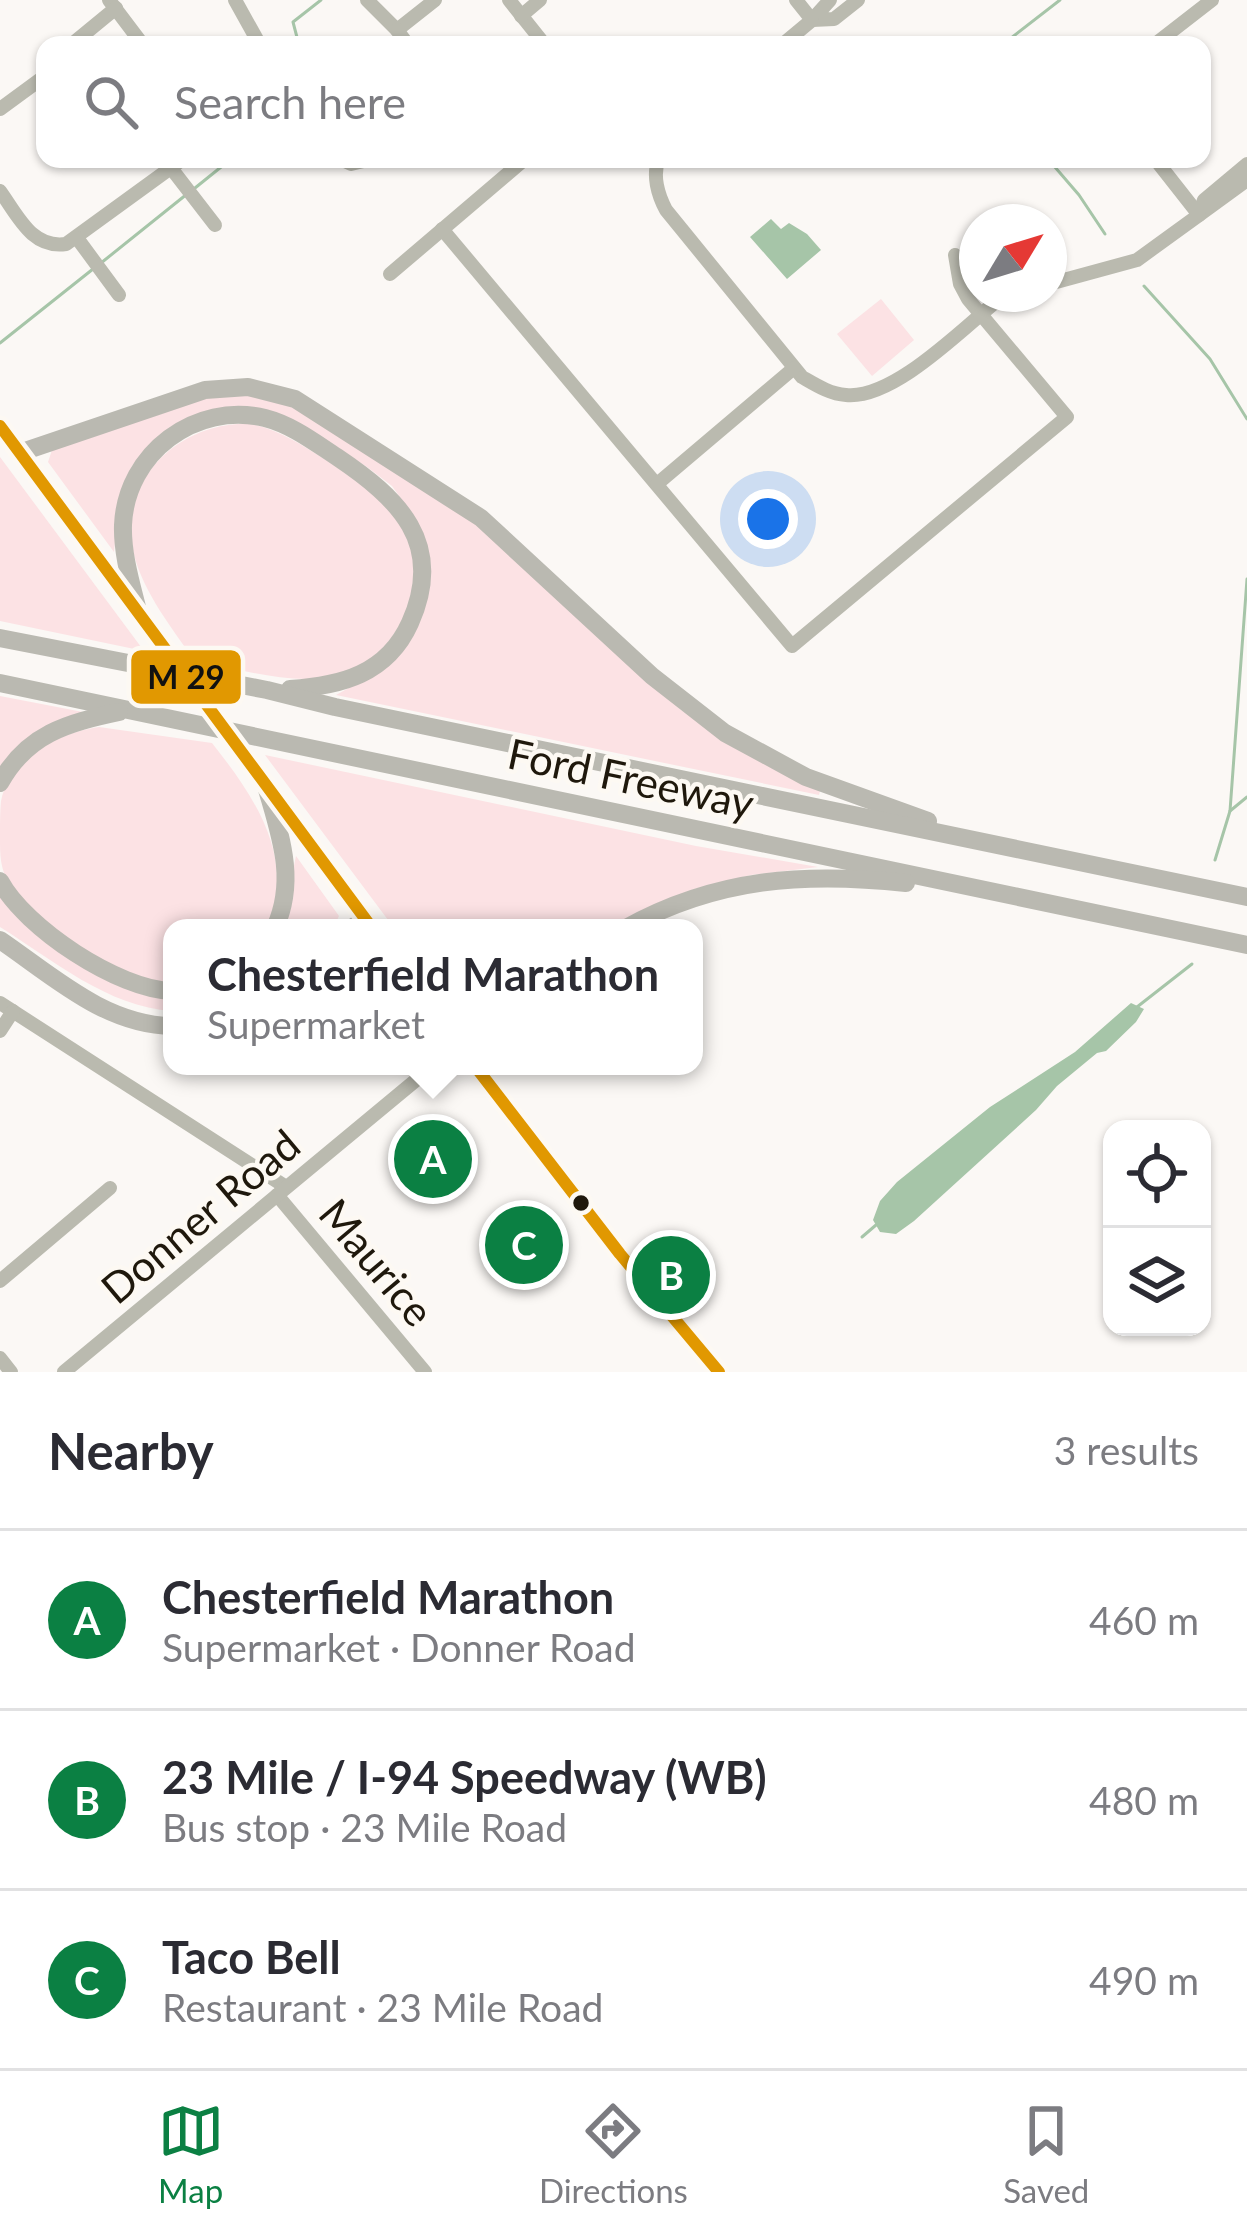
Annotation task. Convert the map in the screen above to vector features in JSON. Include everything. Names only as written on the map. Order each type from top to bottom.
[{"type":"highway","points":[[19,453],[205,390],[248,387],[295,398],[481,518],[676,698],[751,750],[838,790],[1001,845]]},
{"type":"highway","points":[[139,615],[123,523],[131,486],[148,458],[183,428],[214,417],[247,415],[290,428],[389,494],[414,532],[421,580],[409,626],[380,663],[338,685],[267,690]]},
{"type":"highway","name":"Ford Freeway","points":[[0,638],[1247,897]]},
{"type":"highway","name":"Ford Freeway","points":[[0,683],[1247,945]]},
{"type":"highway","points":[[0,783],[22,751],[47,732],[77,720],[129,710]]},
{"type":"highway","points":[[260,778],[287,864],[285,901],[278,919]]},
{"type":"highway","points":[[647,919],[699,896],[770,879],[826,875],[1007,893]]},
{"type":"highway","points":[[0,881],[20,912],[35,924],[110,972],[142,987],[163,990]]},
{"type":"highway","points":[[0,940],[105,1010],[163,1025]]},
{"type":"main road","points":[[0,426],[359,919]]},
{"type":"main road","points":[[482,1075],[620,1254],[719,1372]]},
{"type":"street","points":[[235,0],[255,36]]},
{"type":"street","points":[[367,0],[401,36]]},
{"type":"street","points":[[397,30],[435,0]]},
{"type":"street","points":[[508,0],[538,36]]},
{"type":"street","points":[[521,16],[540,0]]},
{"type":"street","points":[[796,0],[812,20]]},
{"type":"street","points":[[793,36],[830,0]]},
{"type":"street","points":[[812,20],[834,19],[858,0]]},
{"type":"street","points":[[1166,36],[1212,0]]},
{"type":"street","points":[[80,36],[112,4],[136,36]]},
{"type":"street","points":[[0,110],[36,83]]},
{"type":"street","points":[[1199,215],[1204,200],[1247,164]]},
{"type":"street","points":[[0,191],[39,241],[55,246],[77,238],[170,168]]},
{"type":"street","points":[[180,168],[214,225]]},
{"type":"street","points":[[389,274],[514,168]]},
{"type":"street","points":[[654,168],[665,210],[794,368],[823,389],[850,396],[888,388],[984,312]]},
{"type":"street","points":[[1162,168],[1199,215]]},
{"type":"street","points":[[1067,279],[1137,260],[1247,180]]},
{"type":"street","points":[[442,229],[792,646],[1067,417],[980,315],[960,284],[956,255]]},
{"type":"street","points":[[77,238],[119,295]]},
{"type":"street","points":[[657,484],[794,368]]},
{"type":"street","points":[[0,1031],[6,1007]]},
{"type":"street","name":"Maurice","points":[[6,1007],[282,1191],[425,1372]]},
{"type":"street","name":"Donner Road","points":[[64,1372],[422,1075]]},
{"type":"street","points":[[0,1281],[110,1188]]},
{"type":"street","points":[[0,1358],[11,1372]]},
{"type":"shaded area","points":[[771,219],[781,229],[789,223],[807,234],[821,250],[787,279],[750,237]]},
{"type":"shaded area","points":[[881,299],[914,340],[872,376],[837,334]]},
{"type":"shaded area","points":[[238,393],[281,400],[477,523],[681,710],[820,791],[819,795],[336,695],[390,665],[416,629],[429,591],[417,521],[392,486],[296,422],[265,410],[150,444],[132,466],[120,495],[114,552],[48,462],[52,450],[188,402]]},
{"type":"shaded area","points":[[252,424],[299,444],[366,488],[384,504],[409,542],[413,587],[405,614],[383,649],[349,672],[292,679],[195,661],[160,611],[139,569],[131,528],[134,503],[159,460],[201,432]]},
{"type":"shaded area","points":[[0,457],[144,651],[0,621]]},
{"type":"shaded area","points":[[0,696],[83,712],[0,773]]},
{"type":"shaded area","points":[[99,727],[212,743],[243,785],[267,830],[277,877],[269,919],[163,919],[163,982],[106,962],[39,915],[9,883],[2,867],[1,801],[25,759],[68,735]]},
{"type":"shaded area","points":[[265,755],[696,846],[818,867],[751,875],[694,889],[631,919],[387,919]]},
{"type":"shaded area","points":[[296,856],[339,916],[283,919]]},
{"type":"shaded area","points":[[0,893],[15,914],[163,991],[163,1010],[103,991],[0,927]]},
{"type":"shaded area","points":[[1131,1003],[1144,1009],[1106,1051],[1097,1053],[1057,1086],[914,1221],[896,1234],[880,1232],[873,1220],[880,1201],[897,1182],[990,1107],[1075,1052]]},
{"type":"waterway","points":[[297,36],[293,22],[321,0]]},
{"type":"waterway","points":[[1014,36],[1060,0]]},
{"type":"waterway","points":[[195,188],[220,168]]},
{"type":"waterway","points":[[1056,168],[1105,234]]},
{"type":"waterway","points":[[101,263],[187,194]]},
{"type":"waterway","points":[[0,343],[93,269]]},
{"type":"waterway","points":[[1144,286],[1210,359],[1247,419]]},
{"type":"waterway","points":[[1215,860],[1230,811],[1247,579]]},
{"type":"waterway","points":[[1230,811],[1247,797]]},
{"type":"waterway","points":[[1137,1007],[1192,964]]},
{"type":"waterway","points":[[862,1237],[876,1225]]},
{"type":"transit line","points":[[0,426],[365,919]]},
{"type":"transit line","points":[[482,1075],[620,1254],[719,1372]]},
{"type":"place","name":"Chesterfield Marathon","points":[[433,1159]]},
{"type":"place","name":"Taco Bell","points":[[524,1245]]},
{"type":"place","name":"23 Mile / I-94 Speedway (WB)","points":[[671,1275]]}]
